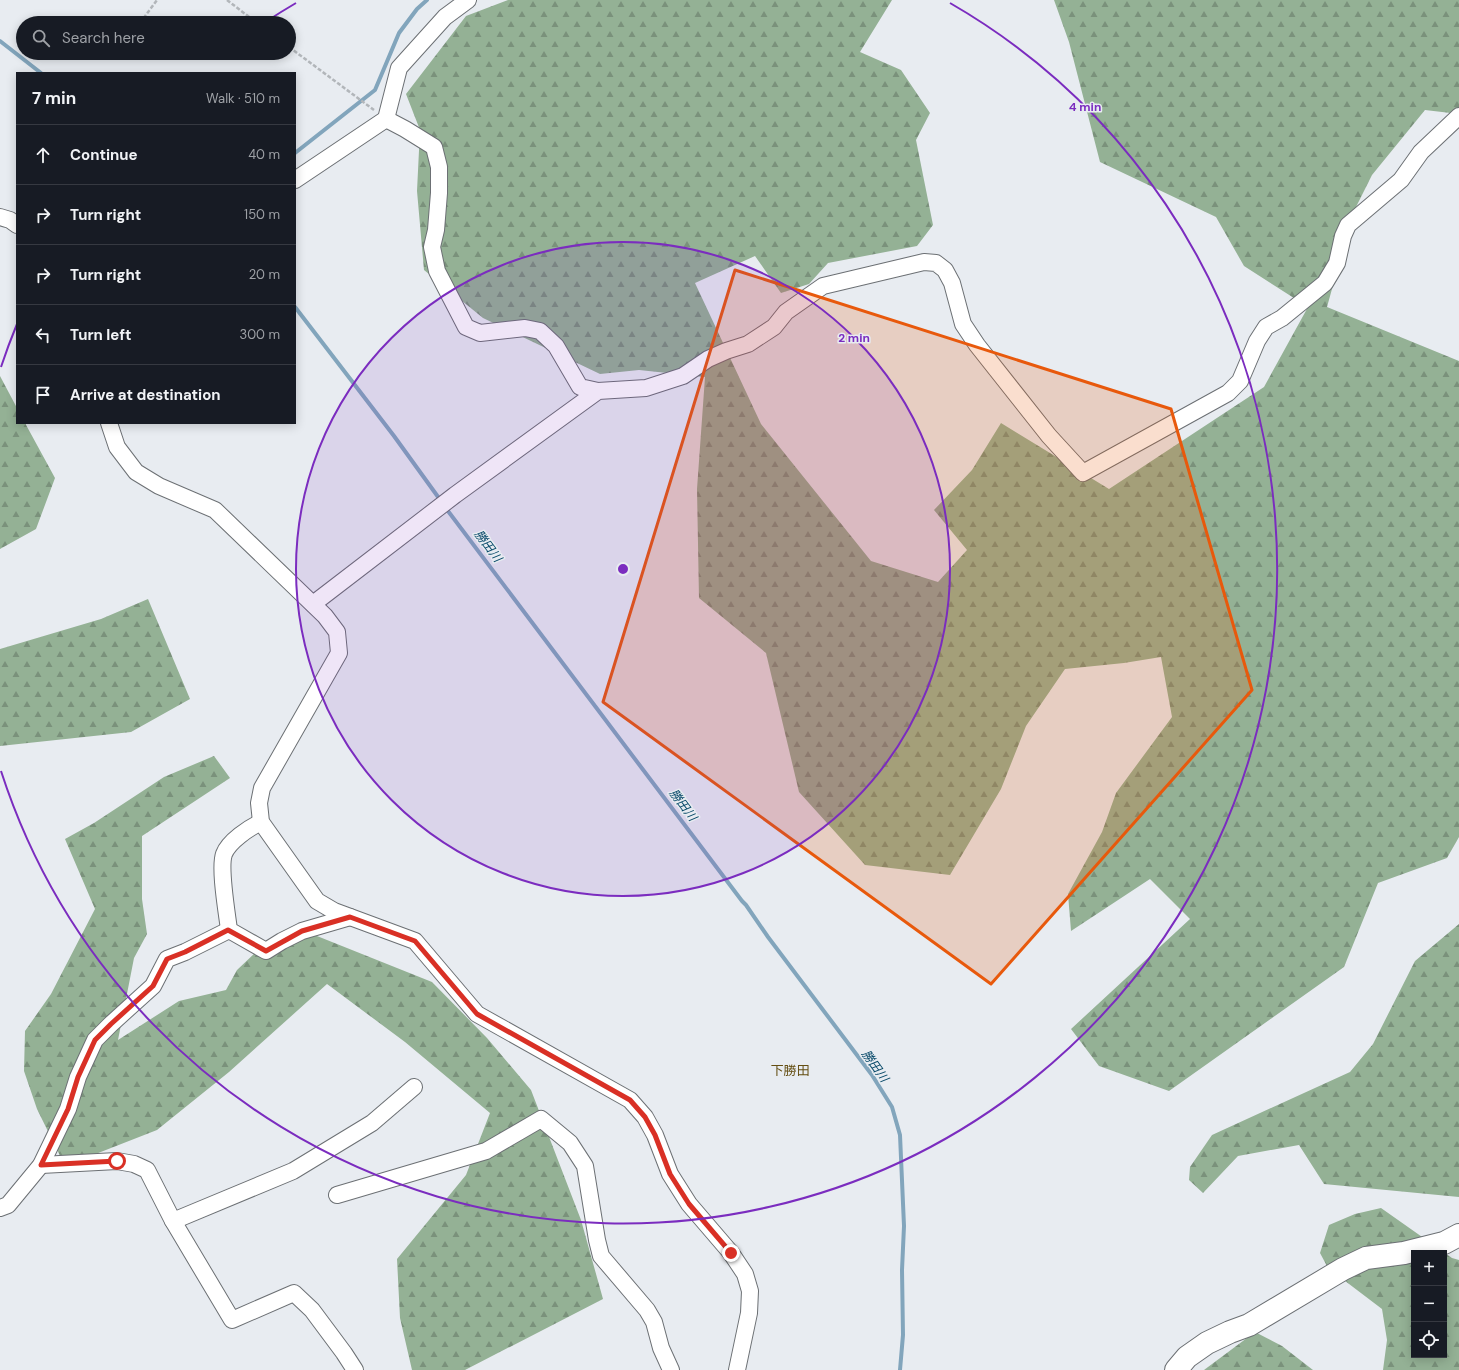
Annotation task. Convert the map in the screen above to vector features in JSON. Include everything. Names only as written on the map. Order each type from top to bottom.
[{"type":"street","points":[[296,179],[386,119],[399,68],[445,17],[468,0]]},
{"type":"street","points":[[386,119],[434,147],[439,167],[439,193],[436,230],[432,247],[437,271],[466,327],[480,333],[525,328],[540,331],[556,346],[580,387],[598,391],[646,388],[683,376],[708,359],[748,344],[774,327],[786,312],[823,286],[924,262],[936,262],[945,270],[952,284],[963,324],[977,345],[1049,436],[1082,473],[1228,393],[1240,381],[1257,341],[1266,327],[1282,318],[1325,283],[1337,264],[1343,236],[1348,224],[1401,180],[1421,152],[1459,116]]},
{"type":"street","points":[[0,217],[16,223]]},
{"type":"street","points":[[313,604],[455,495],[598,391]]},
{"type":"street","points":[[109,424],[117,447],[136,472],[158,486],[215,510],[313,604],[325,616],[337,632],[339,653],[262,788],[259,803],[261,822],[317,902],[334,911],[415,941],[477,1014],[630,1100],[645,1117],[655,1135],[670,1174],[689,1204],[731,1253],[745,1274],[750,1291],[749,1313],[736,1370]]},
{"type":"street","points":[[228,930],[222,872],[222,859],[224,852],[246,830],[261,822]]},
{"type":"street","points":[[228,930],[266,951],[302,931],[350,917]]},
{"type":"street","points":[[0,1208],[8,1205],[41,1165],[68,1109],[78,1077],[95,1040],[153,986],[167,959],[185,952],[228,930]]},
{"type":"street","points":[[173,1221],[292,1171],[372,1123],[414,1087]]},
{"type":"street","points":[[337,1195],[486,1151],[541,1119],[570,1143],[584,1166],[601,1256],[647,1310],[654,1322],[661,1348],[671,1370]]},
{"type":"street","points":[[41,1165],[117,1161],[134,1164],[147,1170],[173,1221],[232,1320],[294,1293],[312,1310],[344,1353],[354,1370]]},
{"type":"street","points":[[1176,1370],[1187,1357],[1207,1343],[1249,1325],[1343,1269],[1366,1258],[1404,1253],[1444,1243],[1459,1235]]},
{"type":"path","points":[[145,16],[157,0]]},
{"type":"path","points":[[227,0],[248,16]]},
{"type":"path","points":[[296,52],[386,119]]},
{"type":"highlighted area","points":[[735,270],[1171,409],[1252,690],[991,984],[603,702]]},
{"type":"green space","points":[[508,0],[892,0],[860,52],[901,70],[930,113],[916,140],[933,225],[917,246],[828,263],[809,284],[781,293],[755,256],[695,283],[761,424],[871,561],[938,582],[967,550],[934,510],[972,470],[1001,423],[1109,489],[1264,387],[1308,307],[1244,266],[1216,217],[1100,162],[1069,42],[1054,0],[1459,0],[1459,114],[1425,110],[1372,175],[1353,213],[1327,307],[1459,361],[1459,837],[1447,858],[1378,883],[1344,967],[1169,1091],[1099,1066],[1071,1029],[1190,919],[1150,879],[1071,931],[1068,894],[1102,832],[1116,793],[1172,717],[1161,657],[1124,663],[1065,669],[1026,726],[1001,789],[950,875],[865,865],[799,792],[766,653],[699,598],[697,489],[705,377],[639,370],[600,374],[483,318],[424,270],[417,191],[420,130],[406,94],[466,16]]},
{"type":"green space","points":[[0,376],[16,406],[16,424],[26,424],[55,478],[36,529],[0,549]]},
{"type":"green space","points":[[148,599],[190,699],[131,732],[0,746],[0,649],[101,619]]},
{"type":"green space","points":[[214,756],[230,778],[142,836],[142,899],[147,934],[134,958],[118,1040],[179,1001],[226,990],[237,970],[256,952],[287,936],[317,936],[432,982],[487,1038],[531,1090],[581,1220],[603,1299],[465,1370],[412,1370],[400,1318],[397,1259],[466,1175],[490,1113],[405,1042],[327,984],[229,1072],[157,1130],[65,1166],[37,1109],[24,1071],[25,1031],[51,994],[95,909],[65,839],[94,823],[164,777]]},
{"type":"green space","points":[[1459,924],[1459,1197],[1324,1184],[1299,1145],[1238,1156],[1203,1193],[1189,1180],[1190,1167],[1212,1135],[1350,1072],[1373,1044],[1415,961]]},
{"type":"green space","points":[[1381,1208],[1441,1250],[1411,1250],[1411,1358],[1447,1358],[1447,1254],[1459,1260],[1459,1370],[1383,1370],[1387,1340],[1382,1309],[1328,1268],[1320,1253],[1329,1225],[1355,1214]]},
{"type":"green space","points":[[1255,1332],[1282,1346],[1313,1370],[1204,1370]]},
{"type":"waterway","points":[[296,152],[375,90],[399,33],[417,9],[427,0]]},
{"type":"waterway","name":"勝田川","points":[[0,41],[16,53]]},
{"type":"waterway","name":"勝田川","points":[[24,60],[40,72]]},
{"type":"waterway","name":"勝田川","points":[[296,308],[394,436],[441,501]]},
{"type":"waterway","name":"勝田川","points":[[445,507],[746,905],[768,937],[872,1075],[892,1107],[900,1135],[904,1226],[902,1270],[903,1335],[900,1370]]},
{"type":"district","name":"下勝田","points":[[790,1070]]},
{"type":"route","points":[[117,1161],[41,1165],[68,1109],[78,1077],[95,1040],[153,986],[167,959],[185,952],[228,930],[266,951],[302,931],[350,917],[415,941],[477,1014],[630,1100],[645,1117],[655,1135],[670,1174],[689,1204],[731,1253]]}]
